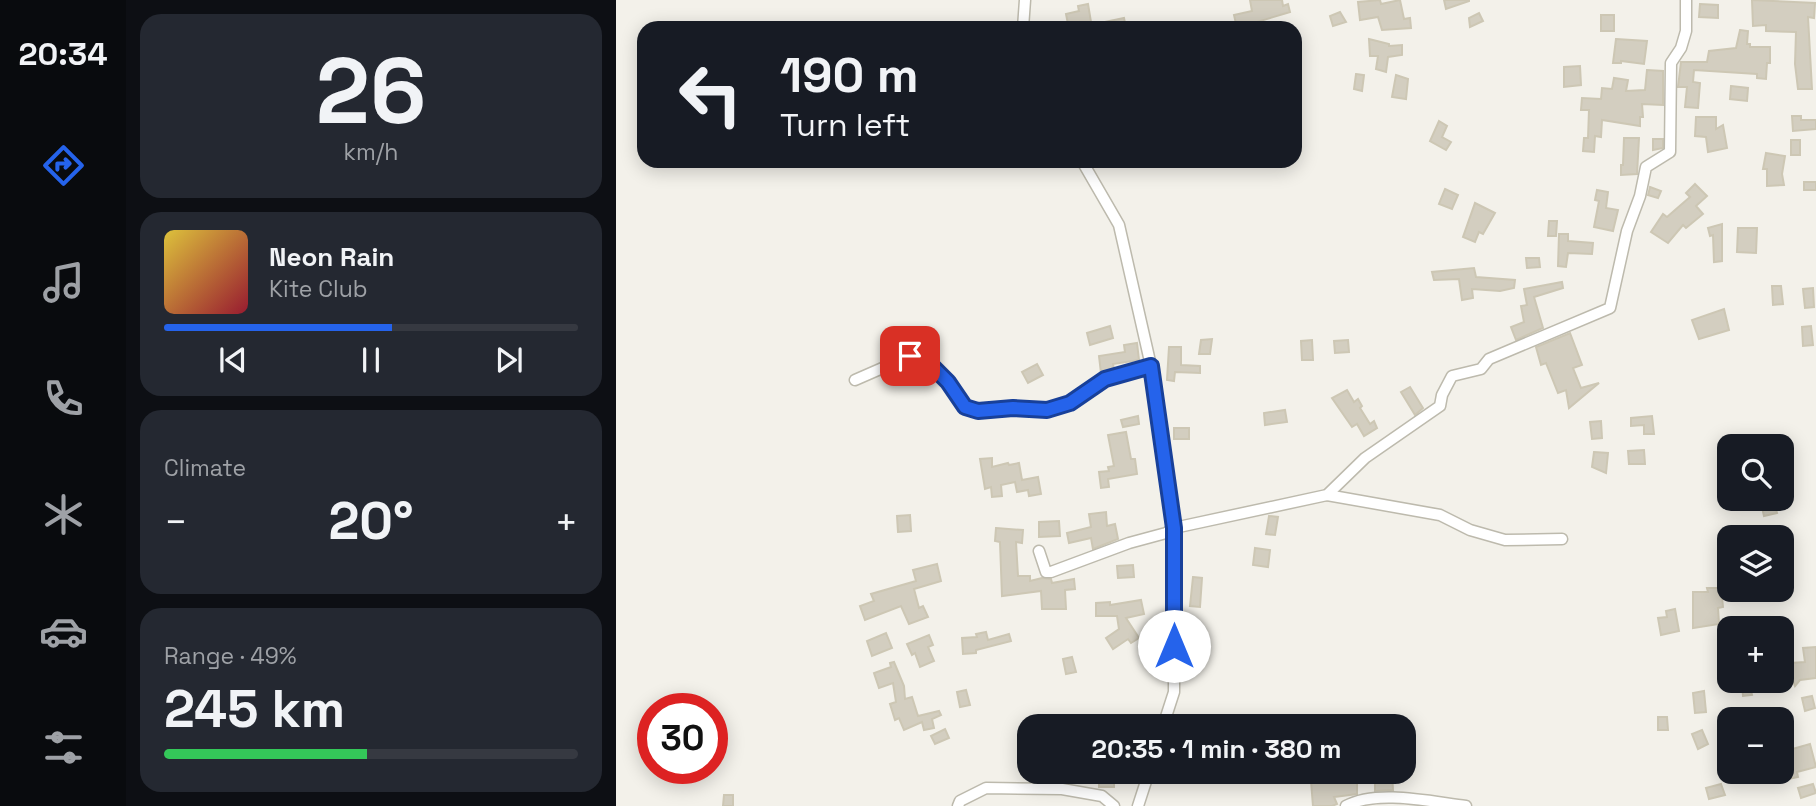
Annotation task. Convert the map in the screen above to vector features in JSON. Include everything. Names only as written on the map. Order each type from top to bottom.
[{"type":"street","points":[[1024,21],[1025,0]]},
{"type":"street","points":[[1327,495],[1365,458],[1440,406],[1442,395],[1452,376],[1481,369],[1489,359],[1610,308],[1646,167],[1670,152],[1671,62],[1681,47],[1686,31],[1686,0]]},
{"type":"street","points":[[1086,168],[1119,225],[1151,366],[1174,528],[1174,692],[1167,714]]},
{"type":"street","points":[[855,380],[910,356],[922,356],[948,382],[965,407],[978,411],[1013,408],[1047,410],[1070,403],[1105,379],[1151,366]]},
{"type":"street","points":[[1039,551],[1046,572],[1051,572],[1174,528],[1327,495],[1440,515],[1470,530],[1505,540],[1562,539]]},
{"type":"street","points":[[1138,806],[1145,784]]},
{"type":"street","points":[[958,806],[960,801],[986,788],[999,788],[1062,789],[1102,796],[1114,806]]},
{"type":"street","points":[[1346,806],[1355,801],[1384,797],[1466,806]]},
{"type":"building","points":[[1250,0],[1282,0],[1283,6],[1288,4],[1290,12],[1260,21],[1235,21],[1234,15],[1252,11]]},
{"type":"building","points":[[1380,0],[1381,4],[1400,0],[1404,19],[1410,18],[1411,28],[1382,30],[1378,17],[1360,20],[1358,2]]},
{"type":"building","points":[[1444,0],[1469,0],[1469,1],[1446,9]]},
{"type":"building","points":[[1752,0],[1815,3],[1814,18],[1808,17],[1812,89],[1798,89],[1795,64],[1796,32],[1766,31],[1766,25],[1753,26]]},
{"type":"building","points":[[1088,4],[1091,21],[1067,21],[1066,14],[1079,11],[1078,6]]},
{"type":"building","points":[[1700,4],[1718,5],[1718,18],[1699,17]]},
{"type":"building","points":[[1340,12],[1346,22],[1333,26],[1330,16]]},
{"type":"building","points":[[1479,13],[1483,21],[1470,27],[1469,18]]},
{"type":"building","points":[[1601,15],[1614,15],[1614,31],[1601,31]]},
{"type":"building","points":[[1740,30],[1748,31],[1747,44],[1750,44],[1750,47],[1770,47],[1766,79],[1757,78],[1757,74],[1694,70],[1693,82],[1700,83],[1698,108],[1685,107],[1687,87],[1678,87],[1681,62],[1707,62],[1709,51],[1736,48]]},
{"type":"building","points":[[1369,39],[1389,46],[1402,45],[1402,55],[1388,57],[1386,72],[1376,69],[1378,56],[1370,56]]},
{"type":"building","points":[[1616,39],[1647,41],[1644,64],[1621,61],[1613,63]]},
{"type":"building","points":[[1580,66],[1581,85],[1564,87],[1564,67]]},
{"type":"building","points":[[1647,70],[1663,71],[1663,105],[1642,104],[1643,117],[1640,117],[1640,126],[1602,120],[1601,137],[1595,136],[1594,152],[1583,151],[1584,138],[1588,138],[1589,110],[1581,110],[1582,98],[1601,99],[1602,88],[1612,89],[1614,78],[1628,80],[1626,91],[1645,90]]},
{"type":"building","points":[[1356,74],[1364,75],[1362,91],[1354,89]]},
{"type":"building","points":[[1396,75],[1408,79],[1406,99],[1392,97]]},
{"type":"building","points":[[1731,86],[1748,88],[1747,101],[1730,99]]},
{"type":"building","points":[[1792,116],[1801,116],[1801,120],[1816,120],[1816,129],[1793,131]]},
{"type":"building","points":[[1696,117],[1716,117],[1716,129],[1723,125],[1727,148],[1708,152],[1706,137],[1695,136]]},
{"type":"building","points":[[1439,121],[1447,126],[1442,137],[1451,142],[1446,150],[1430,141]]},
{"type":"building","points":[[1624,138],[1639,138],[1637,174],[1621,175]]},
{"type":"building","points":[[1653,139],[1663,139],[1663,148],[1653,150]]},
{"type":"building","points":[[1791,140],[1800,140],[1800,155],[1791,155]]},
{"type":"building","points":[[1766,153],[1785,156],[1782,174],[1784,185],[1767,186],[1767,169],[1763,169]]},
{"type":"building","points":[[1804,182],[1816,182],[1816,190],[1804,190]]},
{"type":"building","points":[[1695,184],[1707,196],[1696,206],[1703,214],[1686,228],[1683,225],[1668,243],[1651,232],[1663,214],[1667,217],[1690,197],[1686,193]]},
{"type":"building","points":[[1650,187],[1661,191],[1658,198],[1648,195]]},
{"type":"building","points":[[1445,189],[1458,195],[1452,209],[1439,204]]},
{"type":"building","points":[[1597,190],[1608,192],[1606,208],[1618,210],[1613,231],[1594,227],[1599,201],[1595,200]]},
{"type":"building","points":[[1475,203],[1495,213],[1483,234],[1479,232],[1475,242],[1463,237]]},
{"type":"building","points":[[1549,221],[1557,221],[1556,236],[1548,236]]},
{"type":"building","points":[[1722,224],[1722,261],[1714,262],[1713,235],[1710,236],[1708,228]]},
{"type":"building","points":[[1738,228],[1757,228],[1756,253],[1737,252]]},
{"type":"building","points":[[1559,234],[1568,234],[1568,241],[1593,243],[1592,254],[1568,253],[1566,267],[1558,266]]},
{"type":"building","points":[[1526,258],[1539,258],[1540,267],[1527,268]]},
{"type":"building","points":[[1474,268],[1476,277],[1515,280],[1514,288],[1500,291],[1472,289],[1473,298],[1462,300],[1459,279],[1434,280],[1432,272]]},
{"type":"building","points":[[1562,282],[1563,288],[1534,297],[1543,328],[1516,340],[1511,327],[1524,322],[1521,306],[1527,305],[1524,289]]},
{"type":"building","points":[[1772,286],[1781,286],[1783,304],[1773,305]]},
{"type":"building","points":[[1813,288],[1814,307],[1805,308],[1803,289]]},
{"type":"building","points":[[1724,309],[1729,330],[1699,339],[1692,320]]},
{"type":"building","points":[[1110,326],[1113,338],[1090,345],[1087,333]]},
{"type":"building","points":[[1811,326],[1813,345],[1803,346],[1802,327]]},
{"type":"building","points":[[1570,333],[1582,365],[1573,368],[1581,388],[1599,383],[1569,408],[1566,390],[1558,393],[1546,363],[1541,365],[1536,347]]},
{"type":"building","points":[[1212,339],[1210,354],[1199,354],[1201,340]]},
{"type":"building","points":[[1312,340],[1313,360],[1302,360],[1301,341]]},
{"type":"building","points":[[1348,340],[1349,352],[1335,353],[1334,341]]},
{"type":"building","points":[[1137,343],[1139,360],[1113,364],[1114,369],[1101,373],[1099,356],[1125,352],[1124,345]]},
{"type":"building","points":[[1169,347],[1181,347],[1181,365],[1200,366],[1200,373],[1175,372],[1174,381],[1167,380]]},
{"type":"building","points":[[1037,364],[1043,375],[1028,383],[1022,372]]},
{"type":"building","points":[[1410,387],[1423,408],[1415,415],[1401,392]]},
{"type":"building","points":[[1347,390],[1354,402],[1358,399],[1370,424],[1374,421],[1377,428],[1364,436],[1357,424],[1352,427],[1332,398]]},
{"type":"building","points":[[1285,410],[1287,422],[1265,425],[1264,413]]},
{"type":"building","points":[[1138,416],[1139,424],[1123,427],[1121,420]]},
{"type":"building","points":[[1652,416],[1654,434],[1644,434],[1644,425],[1631,426],[1631,418]]},
{"type":"building","points":[[1601,421],[1602,438],[1592,439],[1590,422]]},
{"type":"building","points":[[1174,428],[1189,428],[1189,439],[1174,439]]},
{"type":"building","points":[[1126,432],[1137,474],[1108,479],[1109,487],[1101,488],[1099,472],[1109,471],[1108,467],[1114,466],[1108,435]]},
{"type":"building","points":[[1644,450],[1645,464],[1629,464],[1628,451]]},
{"type":"building","points":[[1594,452],[1608,453],[1606,473],[1592,467]]},
{"type":"building","points":[[992,458],[992,467],[1019,463],[1022,480],[1038,477],[1041,494],[1029,496],[1028,490],[1017,492],[1015,482],[1001,485],[1002,496],[992,497],[991,487],[985,489],[980,459]]},
{"type":"building","points":[[1763,511],[1776,511],[1777,513],[1764,516]]},
{"type":"building","points":[[1106,512],[1107,526],[1115,524],[1118,539],[1093,549],[1091,538],[1069,543],[1067,533],[1091,527],[1089,514]]},
{"type":"building","points":[[910,515],[911,531],[898,532],[897,516]]},
{"type":"building","points":[[1269,516],[1278,517],[1275,535],[1266,534]]},
{"type":"building","points":[[1059,521],[1060,536],[1039,537],[1039,522]]},
{"type":"building","points":[[996,528],[1023,530],[1022,543],[1016,542],[1018,576],[1030,576],[1030,581],[1051,579],[1052,583],[1074,579],[1075,589],[1065,590],[1066,609],[1042,609],[1041,591],[1002,596],[1000,542],[995,541]]},
{"type":"building","points":[[1255,548],[1270,550],[1268,567],[1253,565]]},
{"type":"building","points":[[937,564],[941,581],[914,589],[919,608],[923,606],[928,617],[909,624],[901,606],[865,620],[860,606],[874,601],[871,594],[916,581],[913,570]]},
{"type":"building","points":[[1133,565],[1134,577],[1118,578],[1117,566]]},
{"type":"building","points":[[1193,577],[1202,578],[1200,607],[1190,606]]},
{"type":"building","points":[[1707,588],[1717,588],[1717,602],[1722,602],[1723,607],[1718,608],[1717,624],[1693,628],[1693,592],[1708,592]]},
{"type":"building","points":[[1141,600],[1144,614],[1126,618],[1139,638],[1131,643],[1128,639],[1113,649],[1106,638],[1119,629],[1117,616],[1096,616],[1096,603],[1110,602],[1110,605]]},
{"type":"building","points":[[1675,609],[1679,631],[1661,635],[1658,618],[1667,617],[1666,611]]},
{"type":"building","points":[[986,632],[988,640],[1009,634],[1011,641],[976,650],[976,653],[963,654],[962,638],[977,637],[976,634]]},
{"type":"building","points":[[886,633],[892,648],[872,656],[867,641]]},
{"type":"building","points":[[929,635],[933,645],[928,647],[934,661],[920,667],[915,653],[912,655],[907,644]]},
{"type":"building","points":[[1816,647],[1816,678],[1800,680],[1795,686],[1794,663],[1805,662],[1803,648]]},
{"type":"building","points":[[1072,657],[1076,672],[1066,674],[1063,659]]},
{"type":"building","points":[[894,662],[904,686],[905,699],[912,697],[918,716],[939,711],[941,715],[932,719],[934,728],[924,730],[922,722],[904,730],[899,718],[895,720],[890,704],[896,702],[893,683],[879,688],[874,673],[891,667],[890,663]]},
{"type":"building","points":[[966,690],[970,705],[960,707],[957,692]]},
{"type":"building","points":[[1704,691],[1706,712],[1695,713],[1693,693]]},
{"type":"building","points":[[1812,696],[1815,708],[1805,711],[1802,698]]},
{"type":"building","points":[[1658,717],[1667,717],[1668,730],[1658,730]]},
{"type":"building","points":[[945,729],[949,738],[935,744],[931,736]]},
{"type":"building","points":[[1702,730],[1708,744],[1698,749],[1692,734]]},
{"type":"building","points":[[1810,744],[1816,767],[1797,772],[1798,777],[1794,778],[1794,749]]},
{"type":"building","points":[[1099,784],[1114,784],[1114,787],[1099,787]]},
{"type":"building","points":[[1311,784],[1357,784],[1357,794],[1334,797],[1337,804],[1313,806]]},
{"type":"building","points":[[1375,784],[1393,784],[1393,790],[1375,791]]},
{"type":"building","points":[[1721,784],[1725,795],[1709,799],[1706,788]]},
{"type":"building","points":[[1813,784],[1816,793],[1801,798],[1798,788]]},
{"type":"building","points":[[724,795],[733,795],[733,806],[723,806]]},
{"type":"route","points":[[910,356],[922,356],[948,382],[965,407],[978,411],[1013,408],[1047,410],[1070,403],[1105,379],[1151,366],[1174,528],[1174,646]]}]
